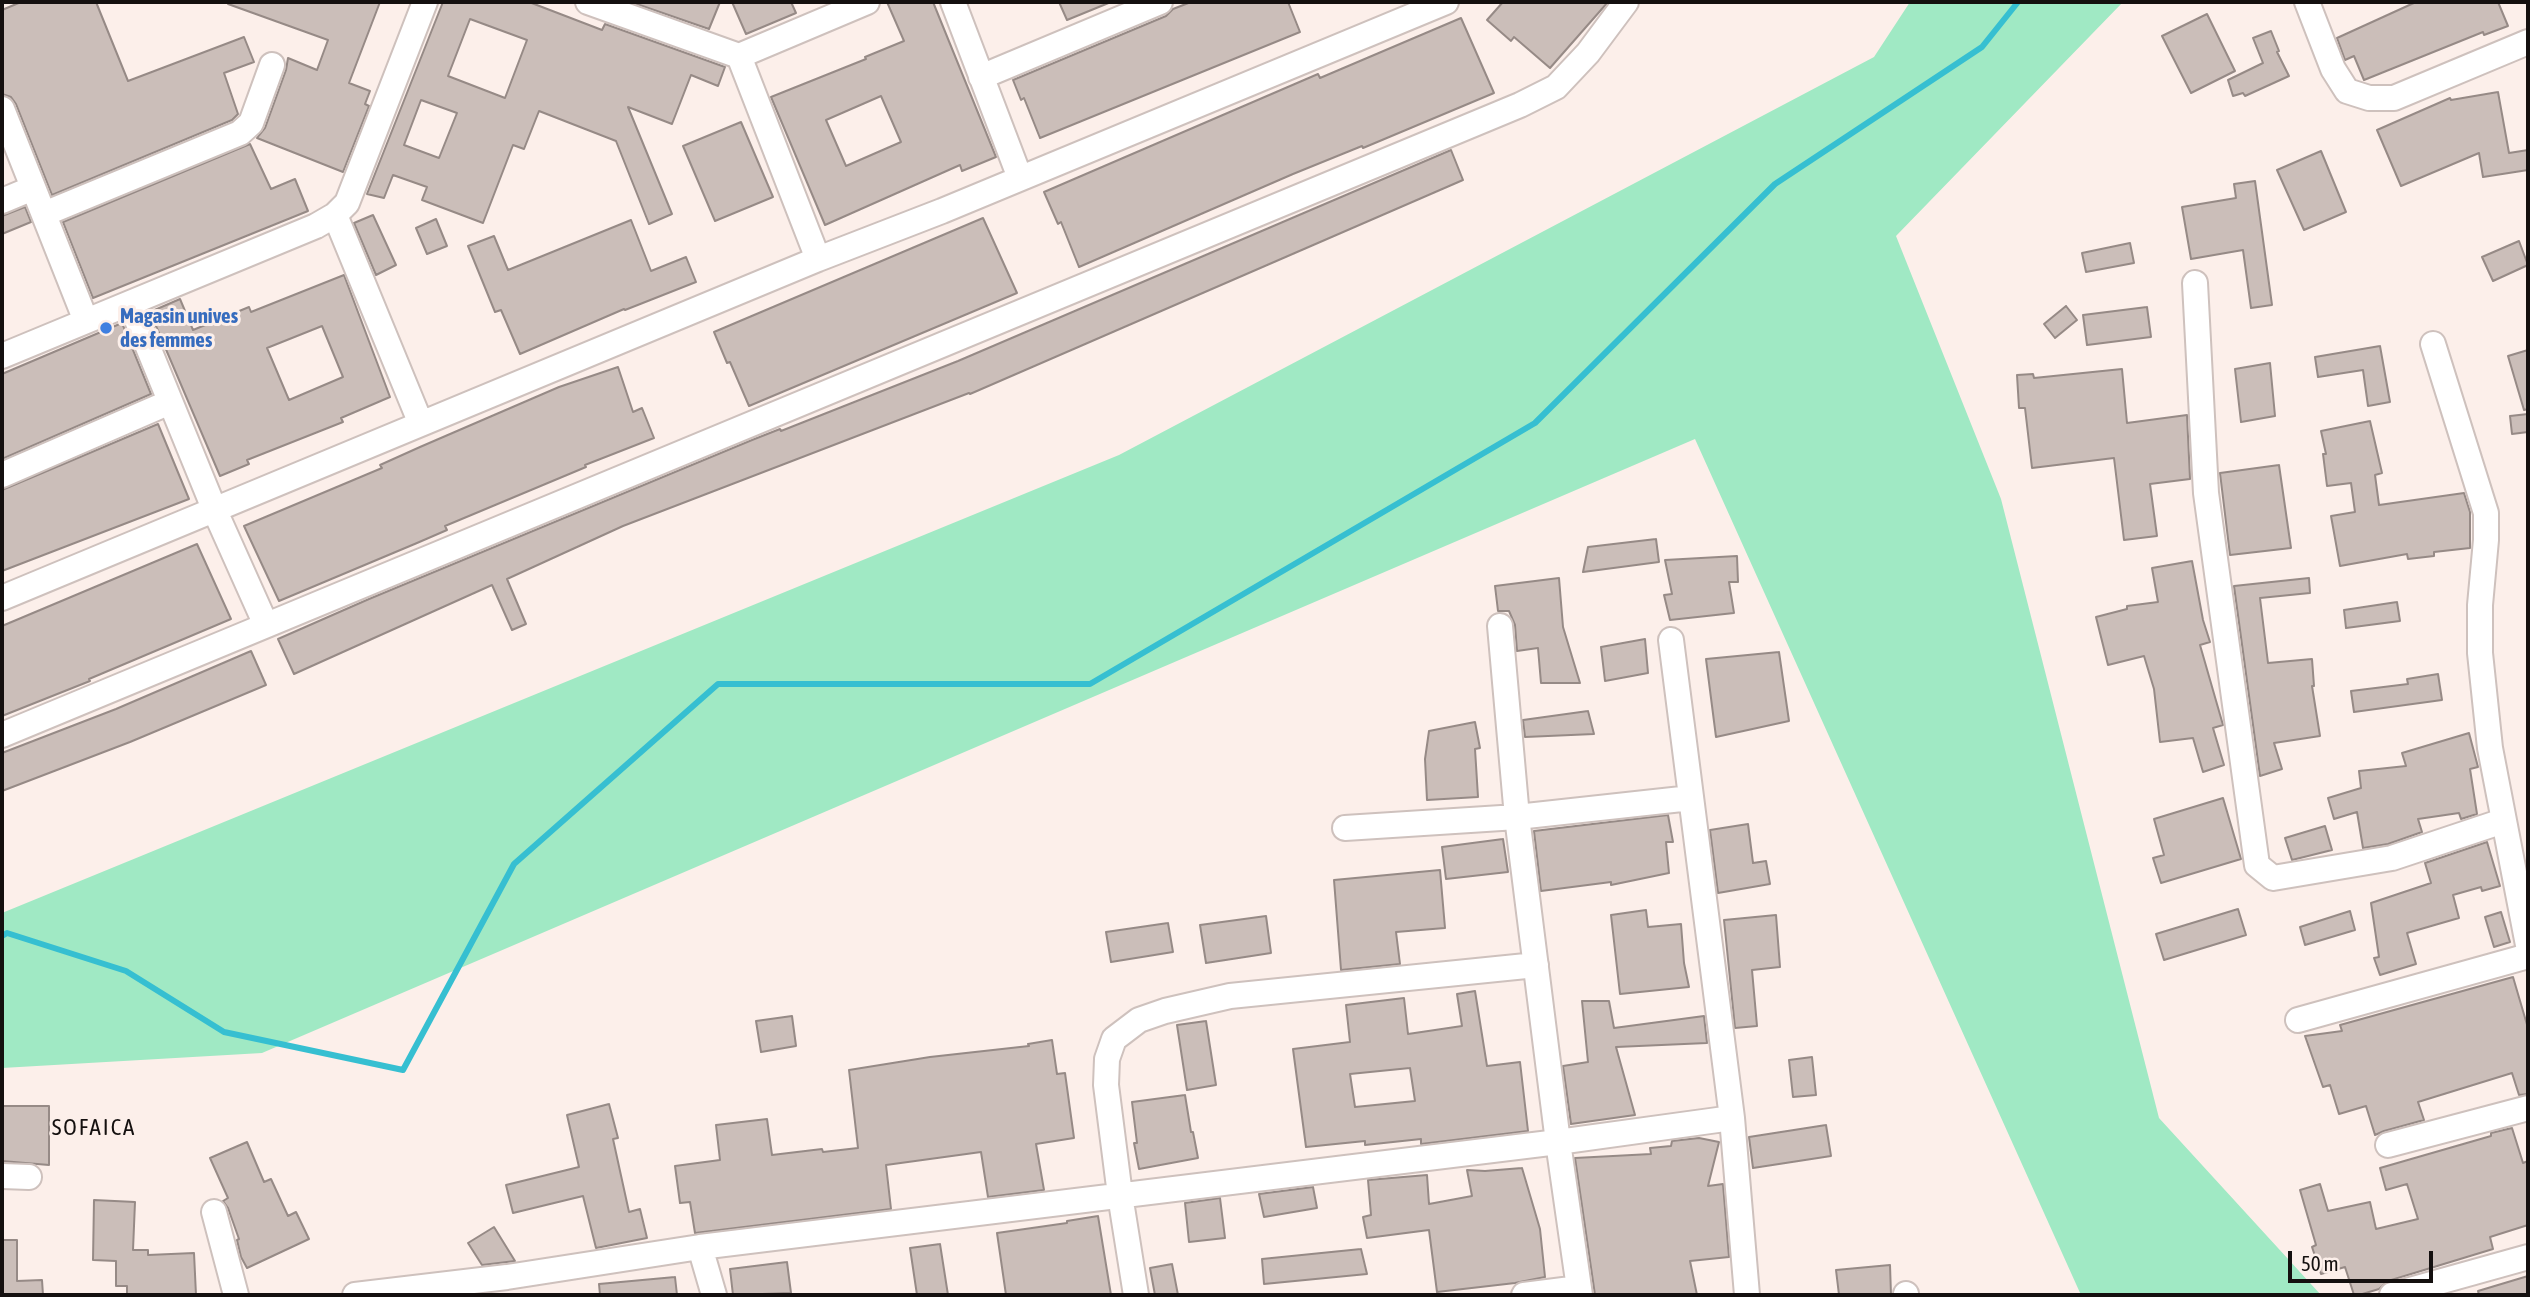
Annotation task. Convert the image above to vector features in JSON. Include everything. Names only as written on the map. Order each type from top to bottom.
[{"type":"street","points":[[2,356],[316,226],[335,215],[347,202],[425,2]]},
{"type":"street","points":[[588,2],[739,56],[867,2]]},
{"type":"street","points":[[953,2],[1020,178]]},
{"type":"street","points":[[981,77],[1160,2]]},
{"type":"street","points":[[2,598],[1446,2]]},
{"type":"street","points":[[2,735],[1520,105],[1556,87],[1588,53],[1626,2]]},
{"type":"street","points":[[2307,2],[2333,69],[2347,91],[2369,98],[2394,98],[2528,42]]},
{"type":"street","points":[[739,56],[818,259]]},
{"type":"street","points":[[44,214],[240,133],[251,123],[272,65]]},
{"type":"street","points":[[2,109],[86,321]]},
{"type":"street","points":[[2,201],[33,188]]},
{"type":"street","points":[[335,215],[421,424]]},
{"type":"street","points":[[2195,283],[2206,493],[2257,865],[2273,878],[2392,858],[2503,821]]},
{"type":"street","points":[[130,303],[215,511],[266,625]]},
{"type":"street","points":[[2433,344],[2486,513],[2480,653],[2490,748],[2528,946]]},
{"type":"street","points":[[2,475],[170,402]]},
{"type":"street","points":[[1500,626],[1517,817],[1579,1291],[1524,1295]]},
{"type":"street","points":[[1671,640],[1732,1118],[1747,1295]]},
{"type":"street","points":[[1345,828],[1517,817],[1691,798]]},
{"type":"street","points":[[2298,1020],[2528,956]]},
{"type":"street","points":[[1136,1295],[1106,1084],[1107,1059],[1114,1039],[1139,1020],[1165,1011],[1243,994],[1536,965]]},
{"type":"street","points":[[2388,1145],[2528,1108]]},
{"type":"street","points":[[355,1295],[507,1277],[700,1247],[1558,1142],[1732,1118]]},
{"type":"street","points":[[2,1175],[29,1177]]},
{"type":"street","points":[[214,1212],[236,1295]]},
{"type":"street","points":[[700,1247],[714,1295]]},
{"type":"street","points":[[2392,1295],[2528,1257]]},
{"type":"green space","points":[[1910,2],[2123,2],[1896,236],[2001,499],[2159,1118],[2321,1295],[2081,1295],[1695,439],[262,1053],[2,1068],[2,913],[1119,455],[1874,57]]},
{"type":"building","points":[[21,2],[96,2],[128,81],[244,37],[254,62],[224,73],[238,114],[232,120],[52,195],[16,104],[11,97],[2,94],[2,10]]},
{"type":"building","points":[[228,2],[380,2],[349,83],[370,91],[365,104],[369,106],[343,172],[257,138],[265,128],[288,58],[317,70],[328,40]]},
{"type":"building","points":[[443,2],[529,2],[602,30],[605,24],[725,67],[718,86],[691,75],[672,124],[628,107],[672,214],[649,224],[616,141],[539,111],[524,149],[513,145],[483,223],[422,200],[427,187],[393,175],[384,198],[367,194]],"holes":[[[470,19],[527,40],[505,98],[448,76]],[[421,100],[457,113],[439,158],[404,145]]]},
{"type":"building","points":[[631,2],[720,2],[709,29]]},
{"type":"building","points":[[732,2],[791,2],[796,13],[746,34]]},
{"type":"building","points":[[887,2],[933,2],[996,157],[962,171],[960,165],[825,225],[771,97],[904,41]],"holes":[[[881,96],[901,142],[846,166],[826,120]]]},
{"type":"building","points":[[1059,2],[1111,2],[1067,20]]},
{"type":"building","points":[[1191,2],[1288,2],[1300,32],[1040,138],[1024,98],[1021,100],[1013,80],[1166,16],[1173,9]]},
{"type":"building","points":[[1503,2],[1608,2],[1550,68],[1514,37],[1511,41],[1487,20]]},
{"type":"building","points":[[2416,2],[2498,2],[2508,26],[2484,35],[2483,32],[2364,80],[2354,56],[2345,60],[2337,38]]},
{"type":"building","points":[[2207,14],[2235,71],[2191,93],[2162,36]]},
{"type":"building","points":[[1461,18],[1494,93],[1293,174],[1079,267],[1061,222],[1058,224],[1044,192],[1318,74],[1320,78]]},
{"type":"building","points":[[2271,31],[2279,51],[2277,52],[2289,76],[2245,96],[2243,93],[2233,96],[2228,80],[2263,63],[2253,38]]},
{"type":"building","points":[[2498,92],[2509,153],[2528,150],[2528,170],[2483,177],[2479,153],[2401,186],[2377,130],[2450,98],[2451,100]]},
{"type":"building","points":[[741,122],[773,197],[715,221],[683,146]]},
{"type":"building","points":[[250,144],[271,189],[295,179],[308,211],[93,298],[63,222]]},
{"type":"building","points":[[1451,150],[1463,180],[970,394],[623,526],[507,579],[526,624],[512,630],[492,585],[294,674],[278,639],[752,440],[958,361]]},
{"type":"building","points":[[2321,151],[2346,212],[2304,230],[2277,170]]},
{"type":"building","points":[[2255,181],[2272,305],[2251,308],[2243,250],[2191,259],[2182,207],[2236,198],[2234,184]]},
{"type":"building","points":[[25,207],[31,222],[2,234],[2,216]]},
{"type":"building","points":[[373,215],[396,265],[376,275],[354,223]]},
{"type":"building","points":[[983,218],[1017,293],[749,406],[714,332]]},
{"type":"building","points":[[436,219],[447,246],[427,254],[416,228]]},
{"type":"building","points":[[631,220],[651,271],[686,257],[696,282],[624,309],[520,354],[501,310],[495,312],[468,246],[494,236],[508,270]]},
{"type":"building","points":[[2519,241],[2528,265],[2493,281],[2482,257]]},
{"type":"building","points":[[2130,243],[2134,263],[2086,272],[2082,253]]},
{"type":"building","points":[[344,275],[390,397],[341,418],[343,422],[247,460],[249,464],[220,476],[150,312],[180,299],[193,330],[249,307],[251,312]],"holes":[[[322,326],[343,377],[289,400],[267,348]]]},
{"type":"building","points":[[2066,306],[2077,320],[2055,338],[2044,324]]},
{"type":"building","points":[[2147,307],[2151,337],[2087,345],[2083,315]]},
{"type":"building","points":[[122,323],[151,394],[2,459],[2,374]]},
{"type":"building","points":[[2380,346],[2390,402],[2368,406],[2363,370],[2318,377],[2315,357]]},
{"type":"building","points":[[2528,350],[2528,409],[2524,410],[2508,356]]},
{"type":"building","points":[[2270,363],[2275,416],[2241,422],[2235,369]]},
{"type":"building","points":[[618,367],[633,412],[642,408],[654,438],[585,465],[586,467],[445,526],[447,530],[279,601],[244,526],[382,468],[380,465],[559,387]]},
{"type":"building","points":[[2122,369],[2127,423],[2187,415],[2190,479],[2150,484],[2157,536],[2124,540],[2114,458],[2032,468],[2025,408],[2019,408],[2017,375],[2033,374],[2034,378]]},
{"type":"building","points":[[2528,414],[2528,432],[2512,434],[2510,416]]},
{"type":"building","points":[[2370,421],[2382,473],[2375,475],[2379,505],[2464,493],[2470,512],[2470,548],[2434,552],[2434,556],[2408,559],[2407,554],[2340,566],[2331,516],[2355,512],[2351,483],[2327,486],[2323,454],[2326,454],[2321,431]]},
{"type":"building","points":[[158,424],[189,499],[2,571],[2,490]]},
{"type":"building","points":[[2279,465],[2291,548],[2230,555],[2220,473]]},
{"type":"building","points":[[1656,539],[1659,562],[1583,572],[1588,547]]},
{"type":"building","points":[[197,544],[231,619],[2,716],[2,626]]},
{"type":"building","points":[[1737,556],[1738,582],[1729,582],[1734,613],[1670,620],[1664,595],[1672,594],[1665,560]]},
{"type":"building","points":[[2192,561],[2210,642],[2200,645],[2223,725],[2213,728],[2224,765],[2203,772],[2193,738],[2160,742],[2154,689],[2144,656],[2108,665],[2096,617],[2127,609],[2127,606],[2158,602],[2152,568]]},
{"type":"building","points":[[1559,578],[1563,627],[1580,683],[1541,683],[1538,648],[1517,651],[1515,625],[1509,611],[1498,611],[1495,586]]},
{"type":"building","points":[[2309,578],[2310,593],[2260,598],[2268,663],[2312,659],[2312,686],[2320,736],[2274,743],[2282,769],[2260,776],[2234,586]]},
{"type":"building","points":[[2397,602],[2400,621],[2346,628],[2344,610]]},
{"type":"building","points":[[1645,639],[1648,673],[1605,681],[1601,647]]},
{"type":"building","points":[[251,651],[266,685],[130,742],[2,791],[2,753],[116,709]]},
{"type":"building","points":[[1779,652],[1789,721],[1716,737],[1706,659]]},
{"type":"building","points":[[2438,674],[2442,700],[2354,712],[2351,691],[2408,684],[2407,679]]},
{"type":"building","points":[[1588,711],[1594,734],[1525,737],[1523,720]]},
{"type":"building","points":[[1475,722],[1480,748],[1475,749],[1478,797],[1427,800],[1425,759],[1429,731]]},
{"type":"building","points":[[2469,733],[2478,767],[2470,769],[2477,814],[2461,819],[2459,813],[2418,819],[2422,832],[2388,844],[2363,848],[2357,812],[2334,819],[2328,798],[2361,788],[2359,771],[2406,766],[2402,753]]},
{"type":"building","points":[[2223,798],[2241,859],[2161,883],[2153,858],[2164,855],[2154,819]]},
{"type":"building","points":[[1668,815],[1673,842],[1666,842],[1669,873],[1611,885],[1611,882],[1541,891],[1534,831]]},
{"type":"building","points":[[1748,824],[1753,863],[1766,861],[1770,884],[1718,893],[1710,830]]},
{"type":"building","points":[[2325,826],[2332,850],[2292,860],[2285,838]]},
{"type":"building","points":[[1503,839],[1508,872],[1446,879],[1442,847]]},
{"type":"building","points":[[2487,842],[2500,886],[2482,891],[2481,887],[2453,895],[2459,918],[2407,933],[2416,964],[2380,975],[2374,958],[2379,957],[2371,903],[2431,883],[2425,863]]},
{"type":"building","points":[[1440,870],[1445,928],[1396,932],[1400,964],[1341,970],[1334,880]]},
{"type":"building","points":[[2238,909],[2246,935],[2164,960],[2156,934]]},
{"type":"building","points":[[1646,910],[1648,927],[1681,924],[1689,987],[1620,994],[1611,915]]},
{"type":"building","points":[[2350,911],[2355,930],[2305,945],[2300,927]]},
{"type":"building","points":[[2501,912],[2510,942],[2494,947],[2485,917]]},
{"type":"building","points":[[1776,915],[1780,967],[1752,970],[1757,1026],[1735,1028],[1724,920]]},
{"type":"building","points":[[1266,916],[1271,953],[1206,963],[1200,925]]},
{"type":"building","points":[[1168,923],[1173,952],[1111,962],[1106,932]]},
{"type":"building","points":[[2513,977],[2528,1028],[2528,1094],[2519,1095],[2512,1073],[2418,1102],[2424,1120],[2375,1135],[2366,1106],[2339,1114],[2330,1085],[2323,1087],[2305,1036],[2342,1031],[2340,1025]]},
{"type":"building","points":[[1475,991],[1487,1066],[1520,1062],[1528,1131],[1421,1144],[1421,1139],[1306,1147],[1293,1049],[1350,1042],[1346,1005],[1404,998],[1408,1034],[1462,1026],[1457,994]],"holes":[[[1410,1068],[1415,1101],[1355,1107],[1350,1074]]]},
{"type":"building","points":[[1582,1001],[1609,1001],[1614,1028],[1704,1016],[1707,1043],[1616,1047],[1635,1115],[1571,1124],[1563,1066],[1588,1062]]},
{"type":"building","points":[[792,1016],[796,1046],[761,1052],[756,1021]]},
{"type":"building","points":[[1206,1021],[1216,1085],[1187,1090],[1177,1025]]},
{"type":"building","points":[[1052,1040],[1057,1074],[1065,1073],[1074,1138],[1036,1144],[1044,1190],[988,1197],[981,1152],[886,1165],[891,1209],[695,1233],[690,1202],[680,1203],[675,1166],[720,1160],[716,1125],[767,1119],[772,1155],[858,1148],[849,1070],[930,1057],[1029,1046],[1028,1044]]},
{"type":"building","points":[[1812,1057],[1816,1095],[1793,1097],[1789,1060]]},
{"type":"building","points":[[1185,1095],[1198,1158],[1139,1169],[1134,1143],[1137,1143],[1132,1102]]},
{"type":"building","points":[[609,1104],[618,1138],[613,1139],[629,1212],[640,1209],[647,1238],[596,1248],[583,1196],[513,1213],[506,1185],[579,1167],[567,1115]]},
{"type":"building","points":[[2,1106],[49,1106],[49,1165],[2,1161]]},
{"type":"building","points":[[1826,1125],[1831,1156],[1753,1168],[1749,1137]]},
{"type":"building","points":[[2512,1128],[2523,1163],[2528,1161],[2528,1225],[2490,1237],[2493,1249],[2388,1281],[2379,1289],[2359,1295],[2354,1295],[2345,1267],[2321,1274],[2312,1247],[2316,1245],[2300,1190],[2320,1184],[2328,1211],[2370,1202],[2376,1229],[2418,1219],[2407,1184],[2386,1190],[2380,1168]]},
{"type":"building","points":[[1699,1138],[1719,1142],[1708,1186],[1723,1184],[1729,1257],[1690,1261],[1697,1295],[1595,1295],[1575,1158],[1651,1154],[1650,1148],[1671,1146],[1672,1141]]},
{"type":"building","points":[[247,1142],[264,1182],[271,1179],[288,1216],[296,1212],[309,1239],[247,1268],[241,1257],[239,1239],[228,1208],[223,1201],[228,1198],[210,1158]]},
{"type":"building","points":[[1522,1168],[1540,1229],[1545,1277],[1437,1292],[1429,1230],[1367,1238],[1363,1217],[1371,1215],[1368,1180],[1427,1175],[1429,1204],[1472,1196],[1467,1170]]},
{"type":"building","points":[[1313,1187],[1317,1208],[1264,1217],[1259,1194]]},
{"type":"building","points":[[1220,1198],[1225,1238],[1189,1242],[1185,1203]]},
{"type":"building","points":[[94,1200],[135,1202],[133,1250],[148,1250],[148,1255],[194,1253],[196,1295],[127,1295],[127,1286],[116,1286],[116,1261],[93,1260]]},
{"type":"building","points":[[1098,1216],[1111,1295],[1006,1295],[997,1233]]},
{"type":"building","points":[[494,1227],[515,1261],[482,1265],[468,1243]]},
{"type":"building","points":[[2,1240],[17,1240],[17,1281],[42,1280],[43,1295],[2,1295]]},
{"type":"building","points":[[940,1244],[948,1295],[917,1295],[910,1248]]},
{"type":"building","points":[[1361,1249],[1367,1274],[1264,1284],[1262,1259]]},
{"type":"building","points":[[787,1262],[791,1293],[733,1295],[730,1269]]},
{"type":"building","points":[[1172,1264],[1178,1295],[1155,1295],[1150,1268]]},
{"type":"building","points":[[1890,1265],[1891,1295],[1839,1295],[1836,1270]]},
{"type":"building","points":[[2528,1276],[2528,1295],[2479,1295],[2478,1291]]},
{"type":"building","points":[[675,1277],[677,1295],[600,1295],[599,1284]]},
{"type":"waterway","points":[[2,936],[7,933],[126,971],[224,1032],[403,1070],[514,864],[718,684],[1090,684],[1535,423],[1775,184],[1982,47],[2018,2]]},
{"type":"place","name":"Magasin unives des femmes","points":[[106,328]]},
{"type":"district","name":"SOFAICA","points":[[94,1128]]}]
